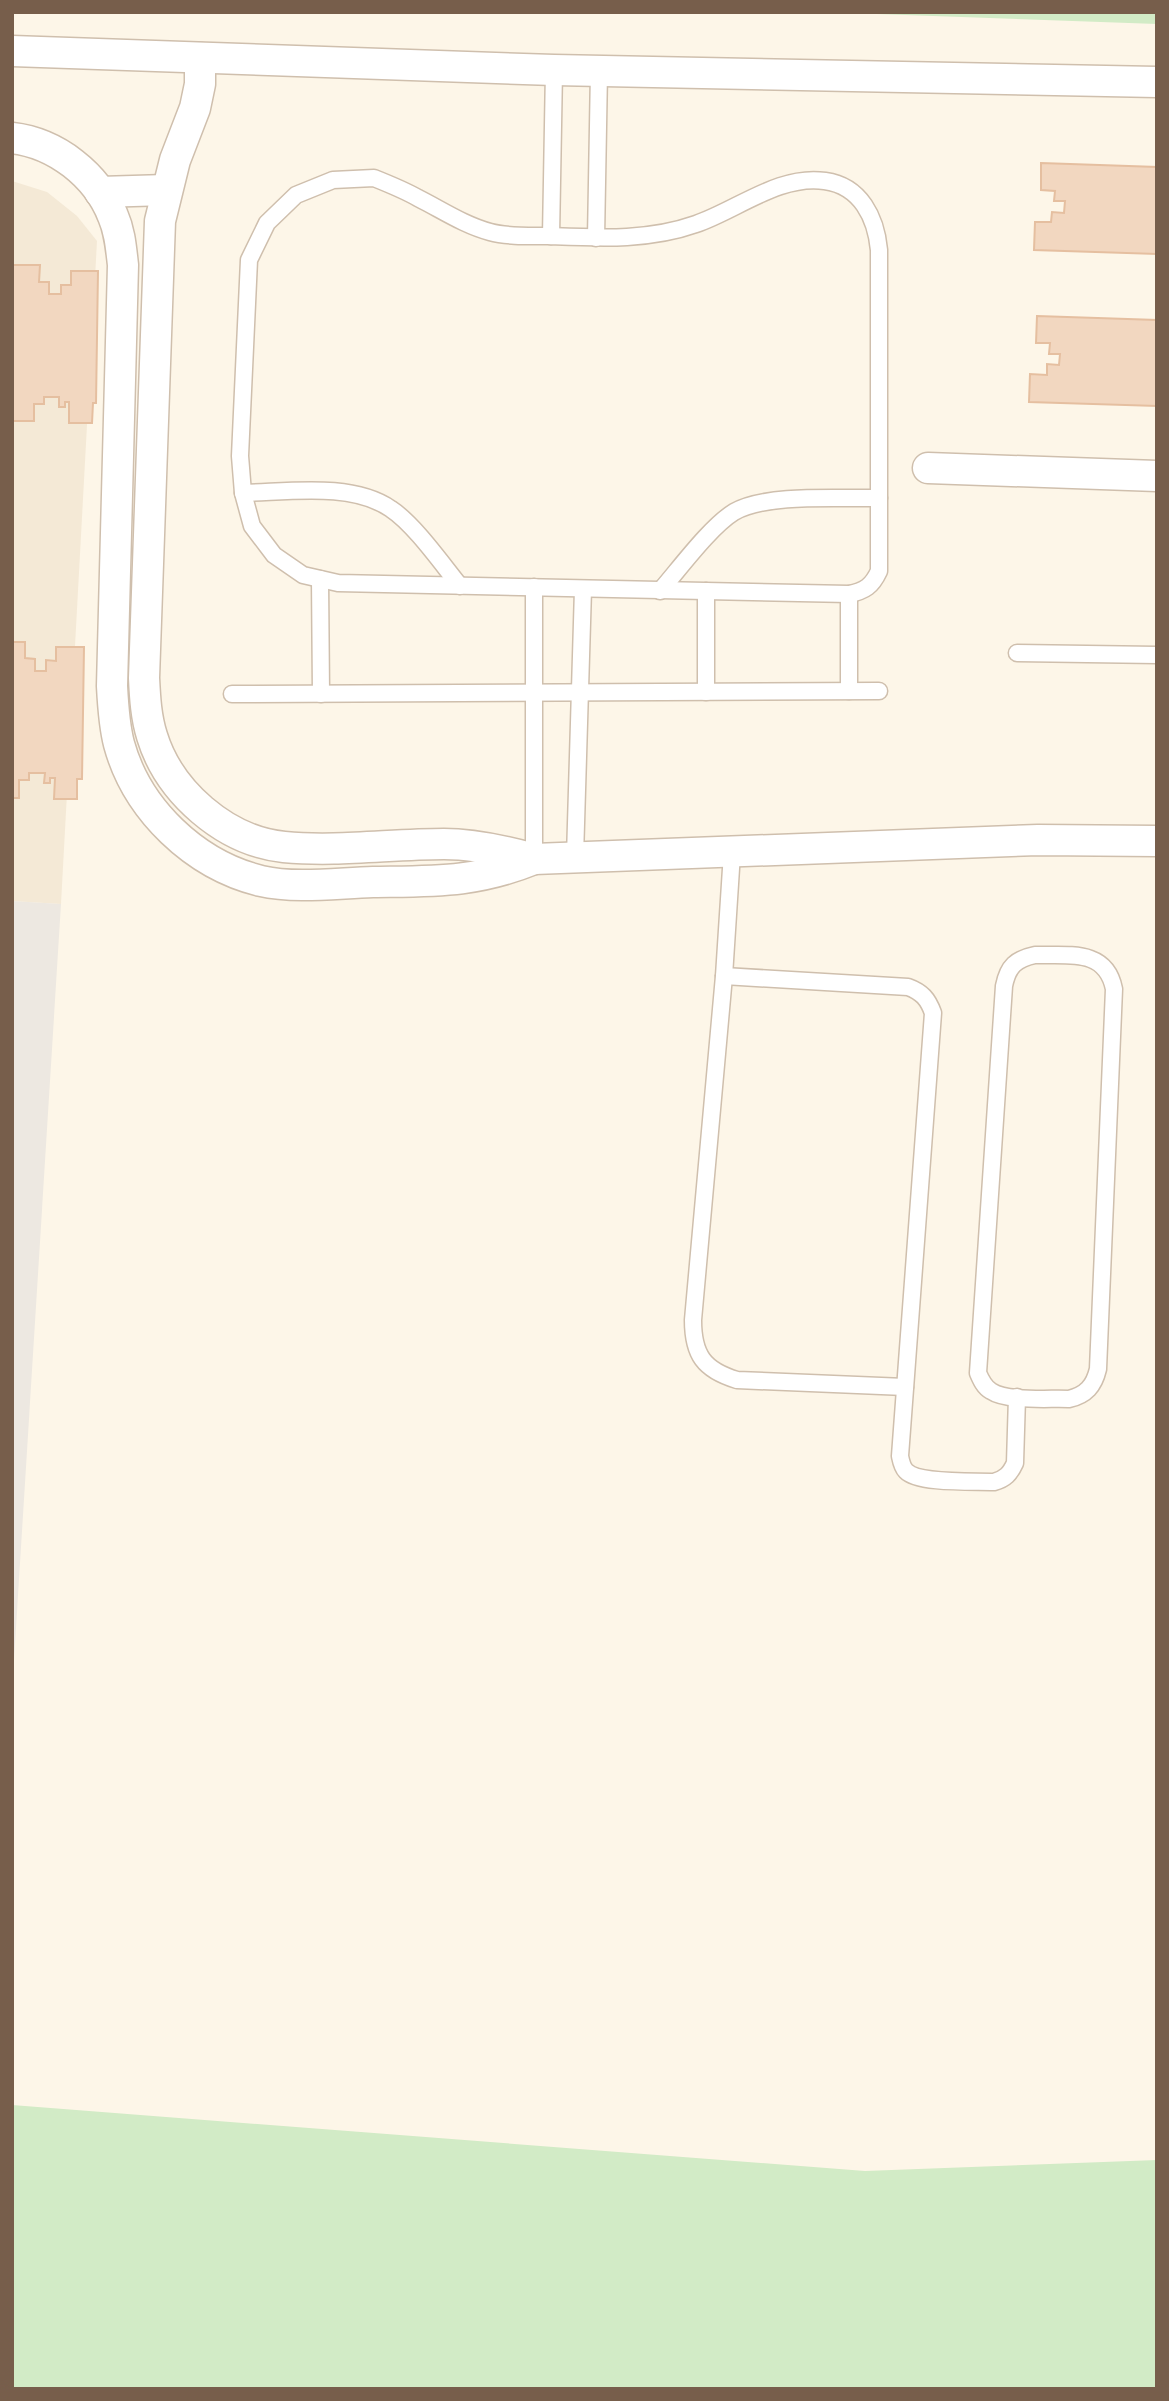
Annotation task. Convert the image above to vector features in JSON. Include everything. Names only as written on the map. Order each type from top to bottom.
[{"type":"street","points":[[12,51],[554,70],[1157,82]]},
{"type":"street","points":[[200,58],[200,83],[195,108],[175,160],[160,221],[144,678],[152,737],[180,788],[201,809],[225,827],[271,844],[310,848],[447,844],[476,846],[534,859],[1038,840],[1157,841]]},
{"type":"street","points":[[12,138],[44,146],[85,173],[113,215],[120,239],[123,265],[111,686],[119,744],[129,772],[144,798],[162,821],[184,842],[208,859],[263,881],[449,881],[506,870],[534,859]]},
{"type":"street","points":[[100,192],[166,190]]},
{"type":"street","points":[[928,468],[1157,476]]},
{"type":"lane","points":[[551,236],[554,70]]},
{"type":"lane","points":[[596,238],[599,71]]},
{"type":"lane","points":[[374,178],[491,233],[596,238],[635,238],[665,233],[713,218],[783,185],[805,179],[828,181],[850,190],[866,206],[877,227],[879,250],[879,571],[874,583],[863,592],[849,594],[338,583],[303,575],[274,555],[252,526],[243,492],[240,456],[249,260],[267,223],[296,195],[334,180],[374,178]]},
{"type":"lane","points":[[243,492],[345,492],[370,497],[393,510],[460,586]]},
{"type":"lane","points":[[660,591],[718,526],[734,512],[773,500],[879,498]]},
{"type":"lane","points":[[320,579],[321,694]]},
{"type":"lane","points":[[534,587],[534,859]]},
{"type":"lane","points":[[575,858],[583,589]]},
{"type":"lane","points":[[706,591],[706,692]]},
{"type":"lane","points":[[849,594],[849,691]]},
{"type":"lane","points":[[1017,653],[1157,655]]},
{"type":"lane","points":[[232,694],[879,691]]},
{"type":"lane","points":[[732,853],[724,976],[693,1320],[693,1337],[698,1353],[708,1366],[737,1380],[905,1387]]},
{"type":"lane","points":[[1035,955],[1094,959],[1104,966],[1111,976],[1114,989],[1098,1369],[1096,1380],[1089,1390],[1080,1396],[1069,1399],[1017,1397],[992,1392],[983,1384],[978,1373],[1004,985],[1006,974],[1013,964],[1023,958],[1035,955]]},
{"type":"lane","points":[[724,976],[908,987],[920,992],[929,1001],[933,1013],[900,1455],[906,1472],[922,1478],[994,1482],[1004,1479],[1015,1463],[1017,1397]]},
{"type":"shaded area","points":[[12,181],[47,192],[77,216],[97,241],[61,904],[12,901]]},
{"type":"shaded area","points":[[12,901],[61,904],[12,1692]]},
{"type":"green space","points":[[820,12],[1157,12],[1157,24]]},
{"type":"green space","points":[[12,2105],[865,2171],[1157,2160],[1157,2389],[12,2389]]},
{"type":"building","points":[[1041,163],[1157,167],[1157,254],[1034,250],[1035,222],[1051,222],[1052,212],[1064,213],[1065,201],[1054,201],[1055,191],[1041,190]]},
{"type":"building","points":[[12,265],[40,265],[39,282],[49,282],[49,294],[61,294],[61,285],[71,285],[71,271],[98,271],[96,403],[93,403],[92,423],[69,423],[69,402],[65,402],[65,407],[59,407],[59,397],[44,397],[44,404],[34,404],[34,421],[12,421]]},
{"type":"building","points":[[1037,316],[1157,320],[1157,406],[1029,402],[1030,374],[1047,375],[1047,364],[1059,365],[1060,354],[1049,354],[1050,343],[1036,343]]},
{"type":"building","points":[[12,642],[25,642],[25,658],[35,659],[35,671],[46,671],[46,660],[56,661],[56,647],[84,647],[82,779],[77,779],[77,799],[54,799],[55,778],[50,778],[50,783],[44,783],[45,773],[29,773],[29,780],[19,780],[19,798],[12,798]]}]
